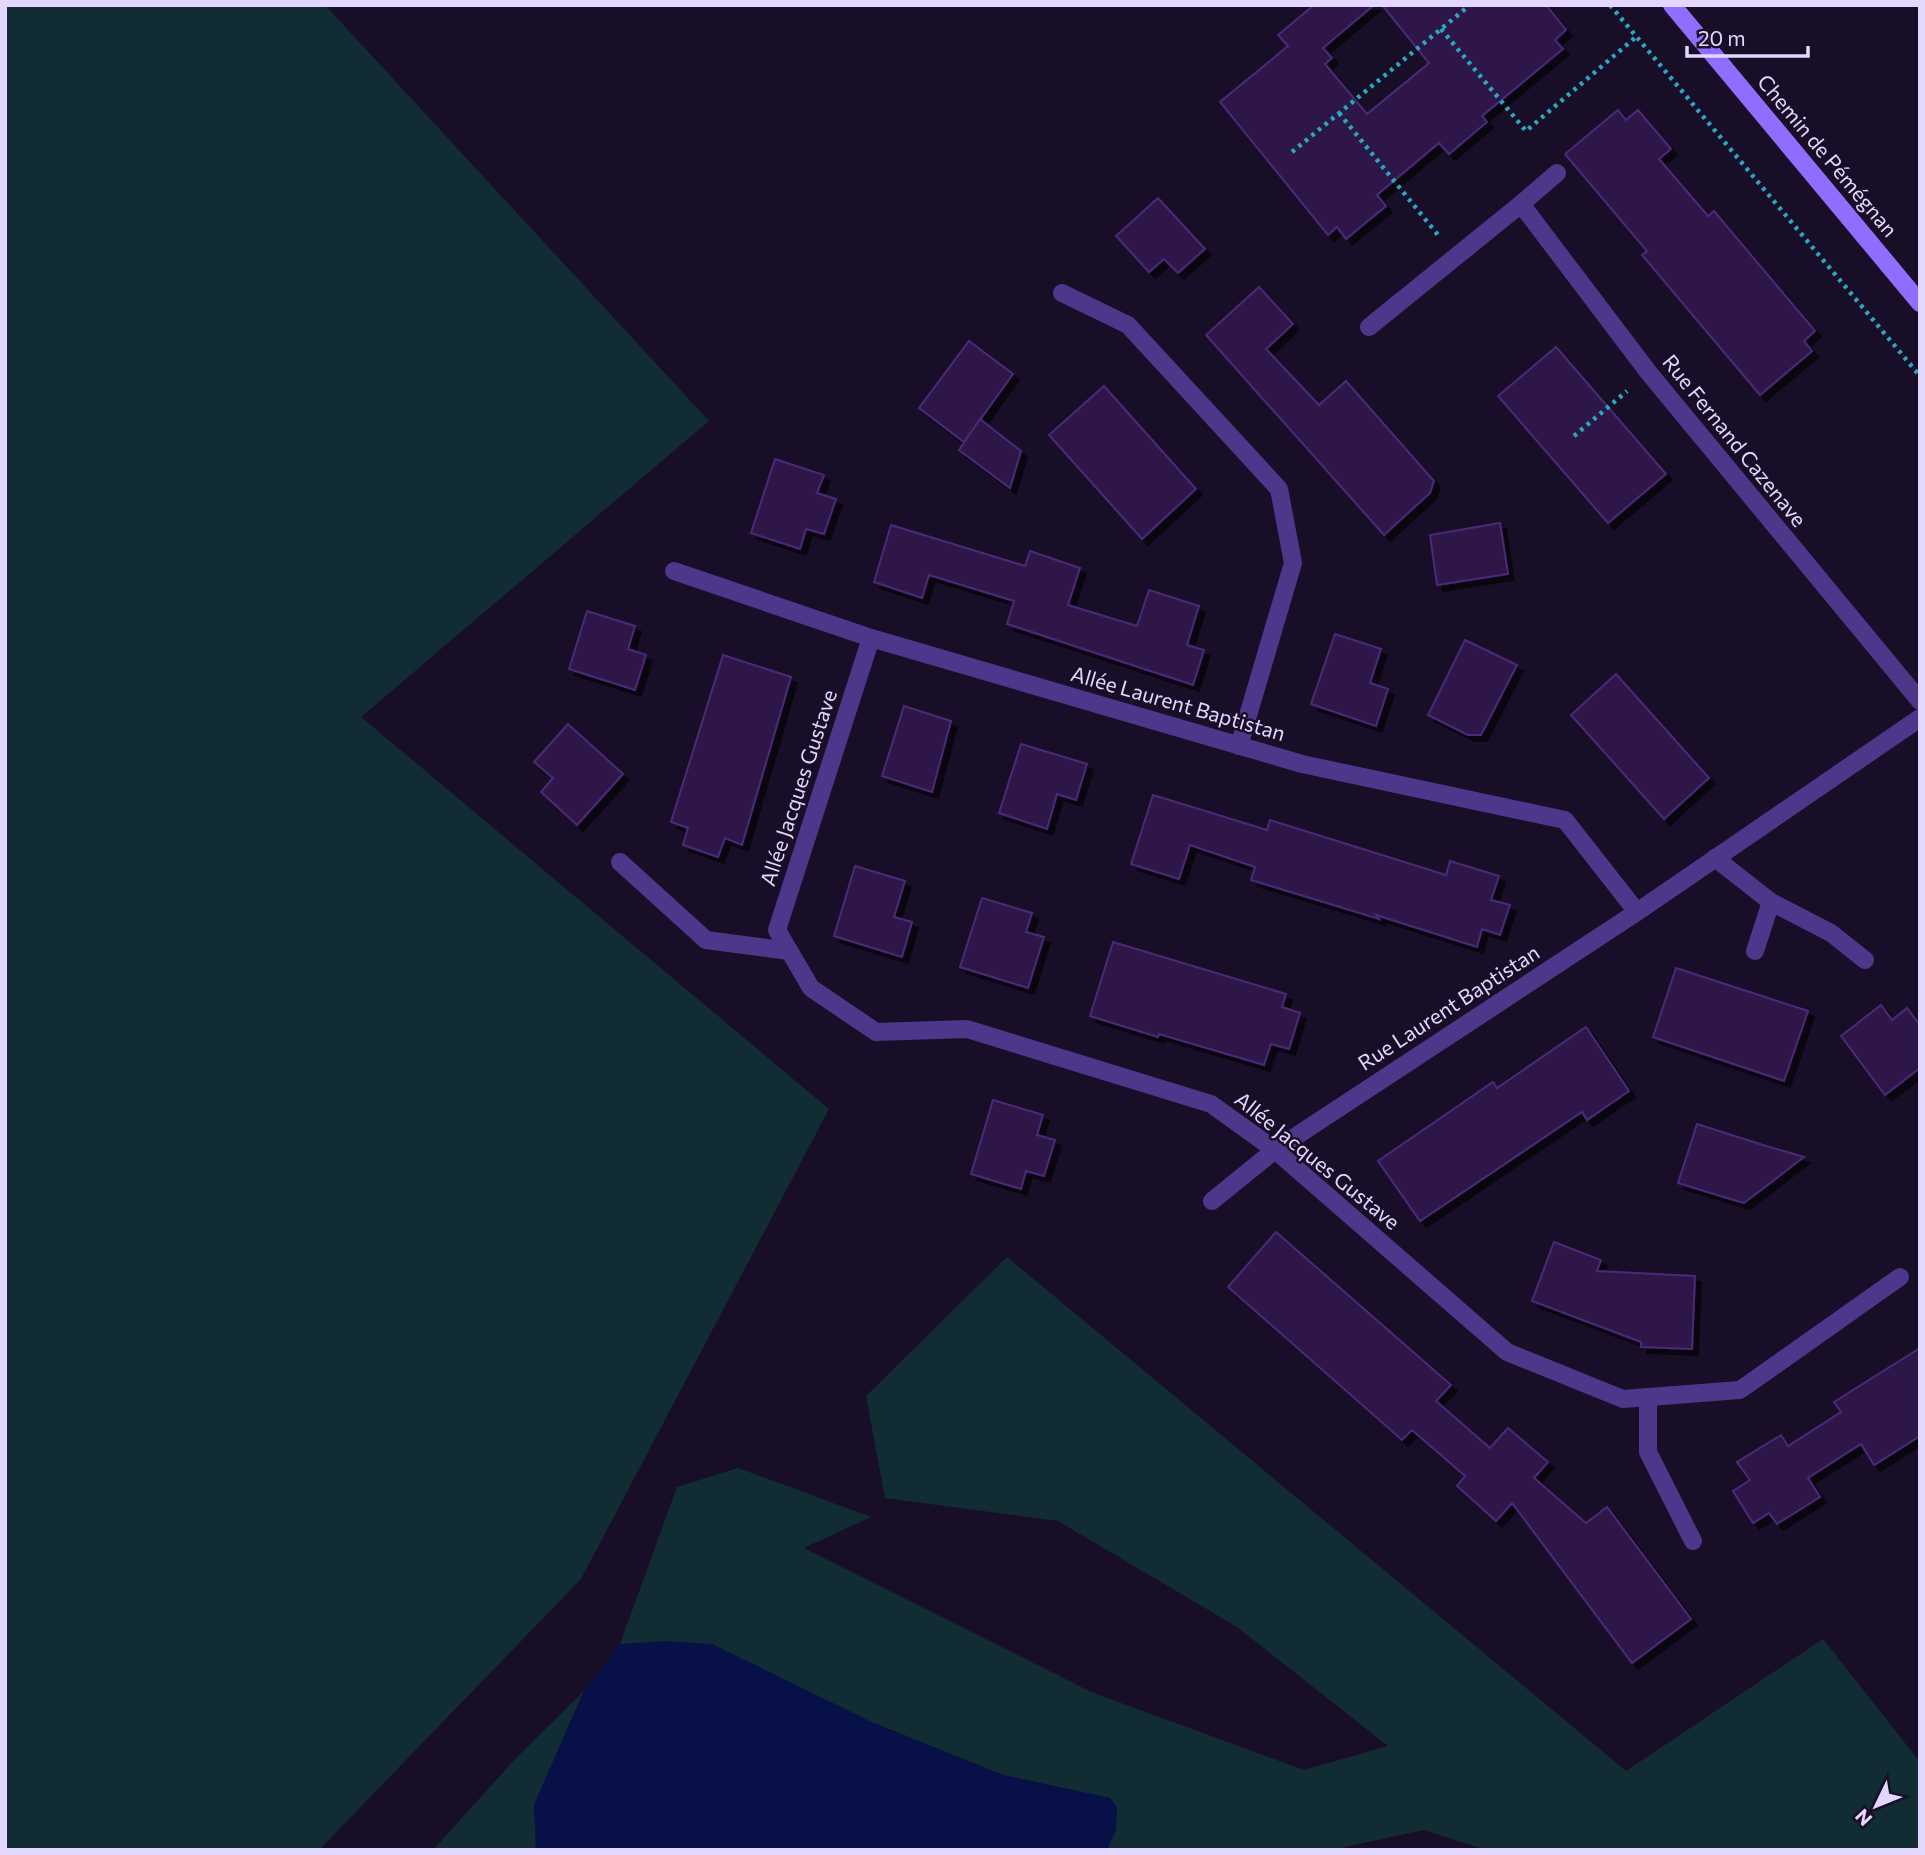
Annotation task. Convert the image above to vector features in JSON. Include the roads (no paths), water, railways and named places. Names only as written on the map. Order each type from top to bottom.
[{"type":"street","name":"Chemin de Pémégnan","points":[[1672,5],[1920,303]]},
{"type":"street","points":[[1369,327],[1557,173]]},
{"type":"street","name":"Rue Fernand Cazenave","points":[[1521,204],[1649,373],[1920,701]]},
{"type":"street","points":[[1062,293],[1128,325],[1279,489],[1293,563],[1239,746]]},
{"type":"street","name":"Allée Laurent Baptistan","points":[[674,570],[871,638],[1302,764],[1564,820],[1637,912]]},
{"type":"street","name":"Allée Jacques Gustave","points":[[871,638],[777,930],[811,988],[876,1032],[967,1029],[1211,1104],[1275,1150],[1507,1352],[1623,1399],[1740,1390],[1900,1277]]},
{"type":"street","name":"Rue Laurent Baptistan","points":[[1212,1201],[1275,1150],[1637,912],[1920,718]]},
{"type":"street","points":[[1715,858],[1771,902],[1831,933],[1864,960]]},
{"type":"street","points":[[620,862],[706,940],[789,951]]},
{"type":"street","points":[[1755,951],[1771,902]]},
{"type":"street","points":[[1648,1397],[1648,1452],[1693,1541]]}]
